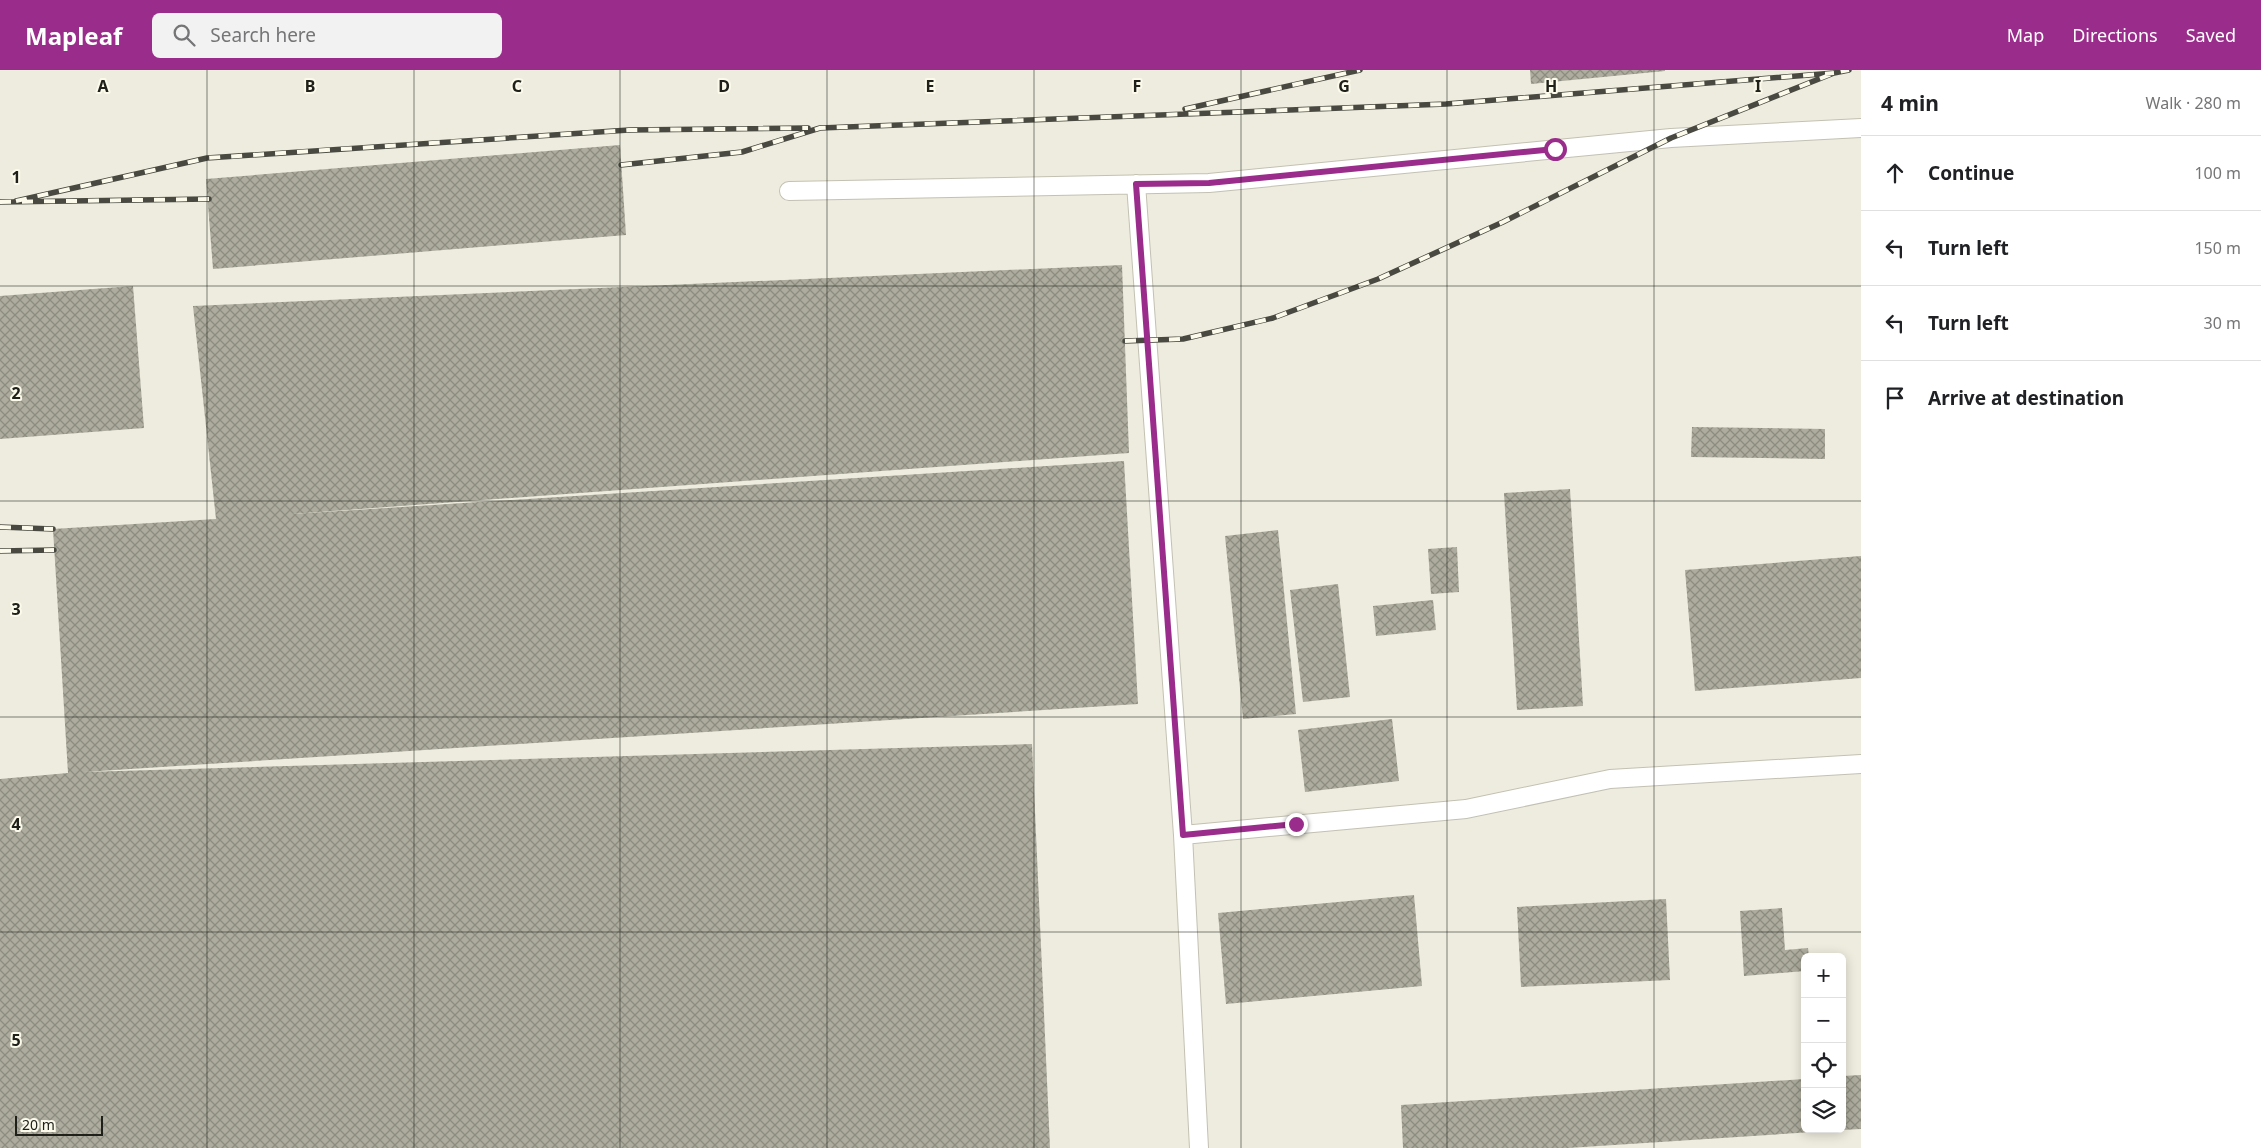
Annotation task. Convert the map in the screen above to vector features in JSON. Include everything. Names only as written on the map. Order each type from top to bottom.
[{"type":"lane","points":[[789,191],[1209,183],[1671,138],[1861,128]]},
{"type":"lane","points":[[1136,184],[1183,835],[1199,1148]]},
{"type":"lane","points":[[1183,835],[1466,808],[1610,779],[1861,764]]},
{"type":"building","points":[[1530,70],[1665,70],[1665,71],[1531,84]]},
{"type":"building","points":[[620,145],[626,235],[213,269],[206,179]]},
{"type":"building","points":[[1122,265],[1129,453],[292,514],[1124,461],[1138,704],[84,772],[1032,744],[1050,1148],[0,1148],[0,779],[68,773],[53,529],[216,519],[193,306]]},
{"type":"building","points":[[133,286],[144,428],[0,439],[0,296]]},
{"type":"building","points":[[1692,427],[1825,429],[1825,459],[1691,457]]},
{"type":"building","points":[[1570,489],[1583,706],[1517,710],[1504,493]]},
{"type":"building","points":[[1278,530],[1296,714],[1243,719],[1225,536]]},
{"type":"building","points":[[1457,547],[1459,592],[1431,594],[1428,549]]},
{"type":"building","points":[[1861,556],[1861,678],[1695,691],[1685,570]]},
{"type":"building","points":[[1338,584],[1350,697],[1303,702],[1290,590]]},
{"type":"building","points":[[1433,600],[1436,630],[1376,636],[1373,606]]},
{"type":"building","points":[[1392,719],[1399,781],[1305,792],[1298,730]]},
{"type":"building","points":[[1414,895],[1422,986],[1226,1004],[1218,913]]},
{"type":"building","points":[[1666,899],[1670,980],[1521,987],[1517,907]]},
{"type":"building","points":[[1782,908],[1785,950],[1808,948],[1809,953],[1801,953],[1801,971],[1744,976],[1740,911]]},
{"type":"building","points":[[1861,1075],[1861,1129],[1846,1130],[1846,1076]]},
{"type":"building","points":[[1801,1079],[1801,1133],[1568,1148],[1403,1148],[1401,1105]]},
{"type":"railway","points":[[1185,109],[1360,70]]},
{"type":"railway","points":[[1125,341],[1183,339],[1273,318],[1378,279],[1503,222],[1671,138],[1834,73],[1849,70]]},
{"type":"railway","points":[[621,165],[742,152],[820,128],[1446,104],[1834,73]]},
{"type":"railway","points":[[16,201],[207,158],[629,130],[808,128]]},
{"type":"railway","points":[[0,202],[209,199]]},
{"type":"railway","points":[[0,527],[53,529]]},
{"type":"railway","points":[[0,551],[54,550]]},
{"type":"route","points":[[1296,824],[1183,835],[1136,184],[1209,183],[1555,149]]}]
